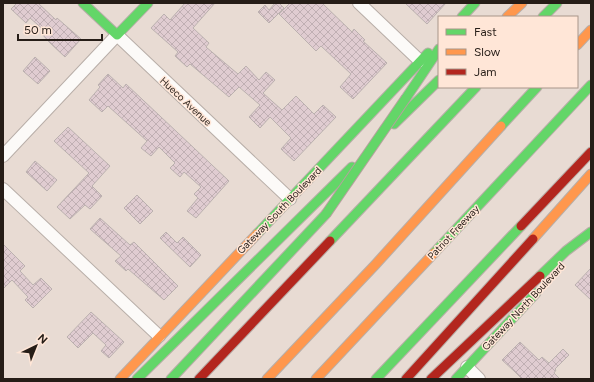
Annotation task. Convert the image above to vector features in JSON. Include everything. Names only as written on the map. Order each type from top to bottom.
[{"type":"main road","name":"Hueco Avenue","points":[[83,3],[117,36]]},
{"type":"main road","points":[[117,36],[148,3]]},
{"type":"main road","points":[[463,16],[475,3]]},
{"type":"main road","points":[[508,16],[522,3]]},
{"type":"main road","points":[[544,16],[557,3]]},
{"type":"main road","points":[[578,44],[591,30]]},
{"type":"main road","name":"Gateway South Boulevard","points":[[120,379],[438,42]]},
{"type":"main road","points":[[171,379],[326,214],[438,50]]},
{"type":"main road","points":[[137,379],[222,298],[438,81]]},
{"type":"main road","name":"Patriot Freeway","points":[[316,379],[591,85]]},
{"type":"main road","points":[[199,379],[475,88]]},
{"type":"main road","points":[[267,379],[375,265],[536,88]]},
{"type":"main road","points":[[572,105],[591,95]]},
{"type":"main road","points":[[376,379],[591,152]]},
{"type":"main road","points":[[406,379],[591,174]]},
{"type":"main road","points":[[431,379],[566,251],[591,233]]},
{"type":"main road","name":"Gateway North Boulevard","points":[[456,379],[591,233]]},
{"type":"street","points":[[359,3],[420,61]]},
{"type":"street","points":[[3,156],[117,36]]},
{"type":"street","name":"Hueco Avenue","points":[[117,36],[290,199]]},
{"type":"street","points":[[3,189],[159,336]]},
{"type":"street","points":[[467,367],[479,379]]},
{"type":"building","points":[[17,3],[38,3],[56,20],[57,18],[81,39],[65,57],[42,34],[45,31],[30,18],[26,23],[11,9]]},
{"type":"building","points":[[185,3],[215,3],[193,28],[209,43],[206,47],[238,74],[246,66],[259,80],[266,72],[275,80],[263,93],[282,110],[296,96],[314,114],[323,105],[336,117],[294,161],[281,149],[291,138],[270,117],[260,128],[249,117],[260,105],[239,87],[229,97],[190,64],[187,67],[175,56],[178,52],[151,28],[164,14],[170,20]]},
{"type":"building","points":[[275,3],[279,3],[284,8],[269,23],[258,12],[265,5],[269,10]]},
{"type":"building","points":[[290,3],[322,3],[352,32],[354,29],[365,40],[363,41],[387,63],[353,99],[340,87],[351,74],[321,46],[316,51],[279,14]]},
{"type":"building","points":[[405,3],[446,3],[427,24]]},
{"type":"building","points":[[35,57],[50,71],[38,84],[23,71]]},
{"type":"building","points":[[108,74],[123,88],[126,84],[229,181],[196,218],[187,211],[198,198],[194,194],[201,187],[184,172],[180,177],[170,168],[175,163],[159,147],[151,156],[141,148],[147,141],[108,106],[102,112],[89,100],[100,87],[98,85]]},
{"type":"building","points":[[68,127],[110,166],[92,186],[102,196],[90,209],[85,205],[70,219],[57,207],[89,173],[54,141]]},
{"type":"building","points":[[35,161],[57,180],[47,191],[26,172]]},
{"type":"building","points":[[137,195],[153,211],[140,224],[124,208]]},
{"type":"building","points":[[100,218],[130,245],[134,242],[178,286],[164,300],[128,269],[126,271],[115,261],[121,256],[90,229]]},
{"type":"building","points":[[166,232],[177,243],[183,237],[201,255],[190,267],[160,238]]},
{"type":"building","points":[[3,244],[25,266],[20,271],[33,285],[41,278],[52,289],[33,308],[25,300],[28,297],[12,280],[3,289]]},
{"type":"building","points":[[591,268],[591,300],[575,285]]},
{"type":"building","points":[[91,312],[124,342],[109,358],[101,351],[106,345],[93,333],[78,348],[67,337]]},
{"type":"building","points":[[520,342],[539,360],[542,357],[549,363],[563,349],[569,355],[555,369],[556,370],[554,373],[560,379],[522,379],[502,360]]},
{"type":"traffic: fast","points":[[83,3],[117,35],[148,3]]},
{"type":"traffic: fast","points":[[463,16],[475,3]]},
{"type":"traffic: fast","points":[[544,16],[557,3]]},
{"type":"traffic: fast","points":[[406,98],[438,50]]},
{"type":"traffic: fast","points":[[257,234],[428,53]]},
{"type":"traffic: fast","points":[[394,124],[438,81]]},
{"type":"traffic: fast","points":[[434,253],[591,85]]},
{"type":"traffic: fast","points":[[330,241],[475,88]]},
{"type":"traffic: fast","points":[[501,126],[536,88]]},
{"type":"traffic: fast","points":[[326,214],[406,98]]},
{"type":"traffic: fast","points":[[137,379],[352,167]]},
{"type":"traffic: fast","points":[[171,379],[326,214]]},
{"type":"traffic: fast","points":[[376,379],[521,226]]},
{"type":"traffic: fast","points":[[540,276],[566,251],[591,232]]},
{"type":"traffic: fast","points":[[456,379],[536,293]]},
{"type":"traffic: slow","points":[[508,16],[522,3]]},
{"type":"traffic: slow","points":[[578,44],[591,30]]},
{"type":"traffic: slow","points":[[267,379],[375,265],[501,126]]},
{"type":"traffic: slow","points":[[533,239],[591,174]]},
{"type":"traffic: slow","points":[[120,379],[257,234]]},
{"type":"traffic: slow","points":[[316,379],[434,253]]},
{"type":"traffic: jam","points":[[521,226],[591,152]]},
{"type":"traffic: jam","points":[[406,379],[533,239]]},
{"type":"traffic: jam","points":[[199,379],[330,241]]},
{"type":"traffic: jam","points":[[431,379],[540,276]]}]
